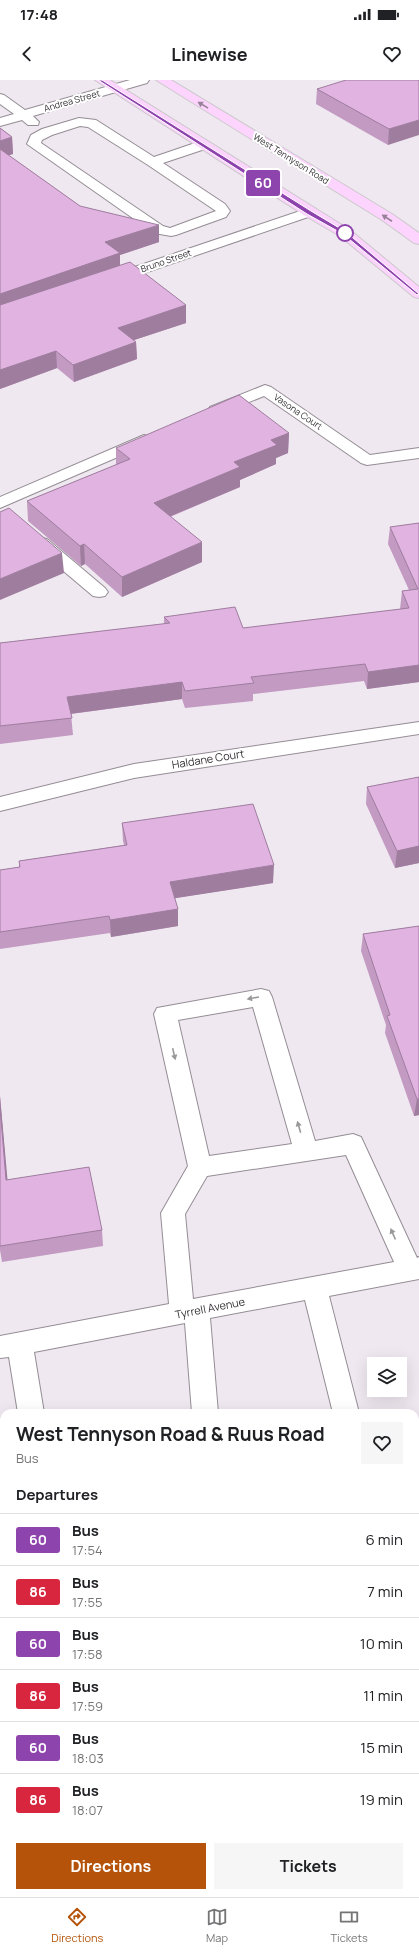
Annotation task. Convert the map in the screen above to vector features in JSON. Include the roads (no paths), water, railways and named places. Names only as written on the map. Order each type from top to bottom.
[{"type":"main road","points":[[100,80],[309,212],[345,233],[419,294]]},
{"type":"main road","name":"West Tennyson Road","points":[[162,80],[387,217],[419,240]]},
{"type":"street","name":"Andrea Street","points":[[0,122],[143,80]]},
{"type":"street","points":[[0,98],[47,132]]},
{"type":"street","points":[[79,122],[91,123],[153,162],[220,207],[223,211],[221,214],[192,226],[171,232],[159,230],[37,146],[33,141],[47,132],[79,122]]},
{"type":"street","points":[[153,162],[203,145]]},
{"type":"street","name":"Bruno Street","points":[[97,284],[309,212]]},
{"type":"street","points":[[192,226],[217,244]]},
{"type":"street","name":"Vasona Court","points":[[200,416],[265,390],[367,460],[419,453]]},
{"type":"street","points":[[0,503],[157,434]]},
{"type":"street","points":[[29,533],[98,592]]},
{"type":"street","name":"Haldane Court","points":[[0,804],[134,771],[304,744],[419,728]]},
{"type":"street","points":[[204,1409],[172,1212],[200,1167],[164,1014],[261,997],[306,1152]]},
{"type":"street","points":[[200,1167],[353,1144],[414,1269]]},
{"type":"street","name":"Tyrrell Avenue","points":[[10,1345],[414,1269]]},
{"type":"street","points":[[314,1288],[345,1409]]},
{"type":"street","points":[[10,1345],[30,1409]]}]
